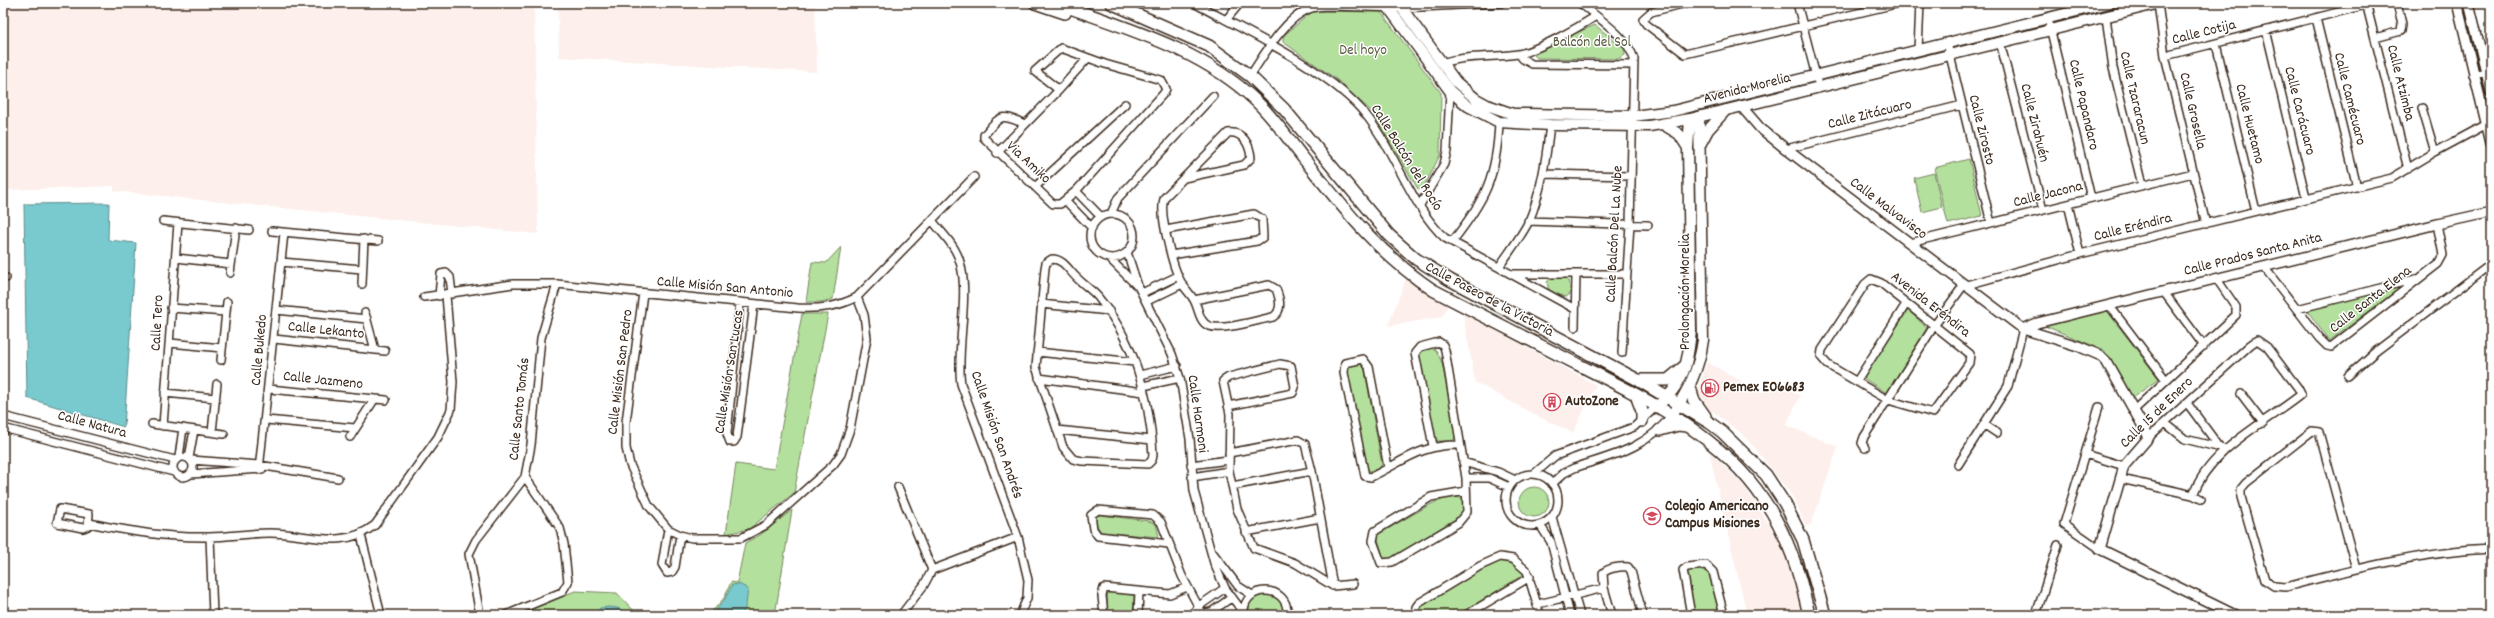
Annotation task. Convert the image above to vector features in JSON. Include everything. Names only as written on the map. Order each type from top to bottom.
[{"type":"main road","points":[[1035,3],[1087,21],[1153,39]]},
{"type":"main road","name":"Calle Paseo de la Victoria","points":[[1056,3],[1153,39],[1213,68],[1255,100],[1366,234],[1406,272],[1433,290],[1636,395],[1671,416],[1728,457],[1764,499],[1785,536],[1805,597],[1809,615]]},
{"type":"main road","name":"Calle Paseo de la Victoria","points":[[1111,3],[1209,46],[1250,76],[1284,109],[1390,235],[1416,259],[1450,280],[1638,380],[1710,423],[1740,448],[1766,475],[1785,504],[1803,540],[1825,615]]},
{"type":"main road","name":"Avenida Morelia","points":[[1386,5],[1450,91],[1468,106],[1499,122],[1550,126],[1633,120],[2109,3]]},
{"type":"main road","name":"Avenida Morelia","points":[[1399,5],[1456,82],[1476,99],[1513,114],[1633,120],[1664,125],[2158,3]]},
{"type":"main road","points":[[1699,146],[1711,126],[1727,109]]},
{"type":"main road","name":"Prolongación Morelia","points":[[1671,416],[1690,386],[1698,368],[1703,319],[1699,146],[1695,118]]},
{"type":"main road","name":"Prolongación Morelia","points":[[1656,407],[1668,398],[1680,382],[1687,361],[1691,330],[1688,148],[1695,118]]},
{"type":"main road","points":[[1664,125],[1679,134],[1688,148]]},
{"type":"main road","points":[[1638,380],[1668,380],[1687,361],[1698,368]]},
{"type":"main road","points":[[1690,386],[1696,406],[1710,423]]},
{"type":"main road","points":[[1636,395],[1642,411],[1642,421]]},
{"type":"main road","points":[[1660,430],[1678,425],[1687,427]]},
{"type":"main road","points":[[1805,597],[1812,598],[1825,615]]},
{"type":"street","name":"Calle Balcón del Rocío","points":[[1194,3],[1271,44],[1327,80],[1360,108],[1382,140],[1420,205],[1438,232],[1452,242],[1511,274]]},
{"type":"street","points":[[1226,20],[1240,3]]},
{"type":"street","points":[[1250,76],[1271,44],[1302,13],[1312,8],[1331,6],[1501,3]]},
{"type":"street","points":[[1519,54],[1523,59],[1532,64],[1634,65],[1633,54],[1629,49],[1596,16],[1580,3]]},
{"type":"street","points":[[1686,3],[1651,12],[1644,16],[1643,19],[1646,24],[1685,54],[1900,3]]},
{"type":"street","points":[[1797,3],[1818,86]]},
{"type":"street","points":[[1918,50],[1920,3]]},
{"type":"street","name":"Calle Grosella","points":[[2158,3],[2165,56],[2206,224]]},
{"type":"street","points":[[2375,38],[2401,30],[2402,24],[2397,3]]},
{"type":"street","points":[[2456,3],[2491,143]]},
{"type":"street","points":[[2469,3],[2489,72],[2491,92]]},
{"type":"street","name":"Calle Atzimba","points":[[2366,4],[2408,170]]},
{"type":"street","name":"Calle Cotija","points":[[2165,56],[2366,4]]},
{"type":"street","points":[[1441,63],[1461,57],[1519,54],[1568,32],[1596,16]]},
{"type":"street","name":"Calle Tzararacun","points":[[2106,17],[2113,68],[2142,185]]},
{"type":"street","name":"Calle Camécuaro","points":[[2316,18],[2357,187]]},
{"type":"street","name":"Calle Papandaro","points":[[2048,19],[2091,198]]},
{"type":"street","name":"Calle Carácuaro","points":[[2266,30],[2306,198]]},
{"type":"street","name":"Calle Zirahuén","points":[[2000,42],[2043,210]]},
{"type":"street","name":"Calle Zirosto","points":[[1947,43],[1991,223]]},
{"type":"street","name":"Calle Huetamo","points":[[2216,44],[2256,210]]},
{"type":"street","points":[[1058,90],[1035,71],[1061,48],[1088,58],[1161,80],[1166,89],[1066,201],[1092,228]]},
{"type":"street","points":[[997,153],[1088,58]]},
{"type":"street","name":"Calle Balcón Del La Nube","points":[[1622,353],[1630,224],[1634,65]]},
{"type":"street","points":[[2473,75],[2489,72]]},
{"type":"street","points":[[1420,205],[1444,164],[1447,151],[1450,91]]},
{"type":"street","points":[[1111,214],[1118,198],[1213,96]]},
{"type":"street","points":[[1035,187],[1124,104]]},
{"type":"street","name":"Calle Zitácuaro","points":[[1786,149],[1962,105]]},
{"type":"street","name":"Calle Malvavisco","points":[[1741,106],[1760,128],[1786,149],[1910,243],[1963,286],[2023,329],[2078,346],[2099,355],[2110,367],[2149,437]]},
{"type":"street","points":[[2422,108],[2435,152]]},
{"type":"street","name":"Via Amiko","points":[[1025,124],[1006,115],[1001,116],[984,135],[984,138],[997,153],[1053,204],[1066,201]]},
{"type":"street","points":[[1452,242],[1482,200],[1490,181],[1498,150],[1499,122]]},
{"type":"street","name":"Calle Eréndira","points":[[1963,286],[2080,254],[2392,178],[2408,170],[2435,152],[2487,124]]},
{"type":"street","points":[[1499,267],[1528,221],[1544,174],[1550,126]]},
{"type":"street","points":[[1184,178],[1244,165],[1251,158],[1249,146],[1239,134],[1228,133],[1184,178],[1163,201],[1166,230],[1171,254],[1178,276],[1194,300],[1201,319],[1208,325],[1216,327],[1273,317],[1279,311],[1281,306],[1276,289],[1269,285],[1194,300]]},
{"type":"street","name":"Calle Jacona","points":[[1910,243],[2193,173]]},
{"type":"street","points":[[1544,174],[1631,176]]},
{"type":"street","name":"Calle Misión San Antonio","points":[[424,297],[446,295],[513,284],[557,284],[754,304],[824,308],[838,305],[858,297],[974,177]]},
{"type":"street","points":[[1076,191],[1102,217]]},
{"type":"street","points":[[2068,204],[2080,254]]},
{"type":"street","name":"Calle Prados Santa Anita","points":[[2023,329],[2037,323],[2163,291],[2491,212]]},
{"type":"street","points":[[1111,214],[1125,218],[1133,230],[1133,244],[1127,252],[1119,257],[1109,258],[1100,254],[1093,247],[1090,238],[1092,228],[1102,217],[1111,214]]},
{"type":"street","points":[[1166,230],[1254,214],[1262,219],[1265,231],[1264,237],[1257,241],[1171,254]]},
{"type":"street","name":"Calle Misión San Andrés","points":[[932,220],[955,250],[964,280],[959,367],[962,384],[1018,537],[1028,580],[1027,598],[1020,615]]},
{"type":"street","points":[[163,221],[249,230]]},
{"type":"street","points":[[1528,221],[1648,225]]},
{"type":"street","name":"Calle Tero","points":[[162,426],[170,343],[171,308],[178,223]]},
{"type":"street","name":"Calle Santa Elena","points":[[2264,267],[2319,338],[2327,346],[2331,346],[2438,264],[2443,255],[2437,224]]},
{"type":"street","points":[[230,273],[236,228]]},
{"type":"street","points":[[272,232],[378,241]]},
{"type":"street","name":"Calle Bukedo","points":[[259,468],[266,420],[284,232]]},
{"type":"street","points":[[362,284],[364,239]]},
{"type":"street","name":"Calle Harmoni","points":[[1127,252],[1138,286],[1147,301],[1177,366],[1190,439],[1192,477],[1200,515],[1214,563],[1225,588],[1244,613]]},
{"type":"street","points":[[176,258],[231,264]]},
{"type":"street","name":"Calle Harmoni","points":[[1109,258],[1138,286]]},
{"type":"street","points":[[1052,259],[1061,261],[1109,311],[1135,362],[1144,389],[1152,440],[1152,460],[1148,464],[1087,462],[1077,460],[1068,454],[1056,430],[1036,367],[1046,264],[1052,259]]},
{"type":"street","points":[[281,262],[362,269]]},
{"type":"street","points":[[2348,376],[2375,352],[2491,264]]},
{"type":"street","points":[[1511,274],[1627,274]]},
{"type":"street","points":[[1511,274],[1575,309]]},
{"type":"street","points":[[1575,327],[1576,274]]},
{"type":"street","points":[[1142,294],[1178,276]]},
{"type":"street","points":[[2133,410],[2233,319],[2236,307],[2216,278]]},
{"type":"street","points":[[2297,309],[2419,278]]},
{"type":"street","name":"Avenida Eréndira","points":[[1858,381],[1828,365],[1822,360],[1821,354],[1865,284],[1871,279],[1881,283],[1934,326],[1967,350],[1970,357],[1969,363],[1935,412],[1930,414],[1888,400]]},
{"type":"street","name":"Calle Santo Tomás","points":[[480,615],[469,563],[471,548],[525,476],[531,445],[540,338],[557,284]]},
{"type":"street","points":[[1147,301],[1182,284]]},
{"type":"street","points":[[1865,448],[1862,443],[1864,437],[1934,326],[1963,286]]},
{"type":"street","points":[[2163,291],[2204,346]]},
{"type":"street","name":"Calle Misión San Pedro","points":[[643,293],[626,422],[626,448],[630,465],[646,499],[668,529],[680,535],[729,540],[753,534],[833,465],[847,441],[867,338],[864,315],[858,297]]},
{"type":"street","points":[[89,523],[154,536],[210,537],[269,533],[337,540],[361,535],[375,525],[438,437],[448,418],[453,388],[446,295]]},
{"type":"street","points":[[221,360],[227,302]]},
{"type":"street","name":"Calle Misión San Lucas","points":[[740,302],[726,434],[728,440],[732,443],[737,437],[754,304]]},
{"type":"street","points":[[1041,304],[1109,311]]},
{"type":"street","points":[[1888,400],[1858,381],[1906,304]]},
{"type":"street","points":[[2109,305],[2166,380]]},
{"type":"street","points":[[171,308],[226,312]]},
{"type":"street","name":"Calle Lekanto","points":[[276,310],[366,316],[375,350]]},
{"type":"street","points":[[1958,465],[1985,425],[2008,386],[2023,329]]},
{"type":"street","name":"Calle Lekanto","points":[[274,339],[385,351]]},
{"type":"street","name":"Calle 15 de Enero","points":[[2100,549],[2124,466],[2149,437],[2257,340],[2267,346],[2300,391],[2299,396],[2263,423]]},
{"type":"street","points":[[1432,446],[1415,353],[1420,347],[1439,342],[1443,345],[1445,350],[1466,478],[1467,512],[1463,520],[1392,562],[1381,563],[1373,541],[1375,531],[1431,497],[1466,491]]},
{"type":"street","points":[[170,343],[222,348]]},
{"type":"street","points":[[1037,352],[1135,362]]},
{"type":"street","points":[[1388,467],[1369,367],[1363,359],[1352,360],[1345,363],[1344,373],[1366,477],[1388,467],[1402,458],[1432,446],[1460,445]]},
{"type":"street","points":[[1228,406],[1292,393],[1296,389],[1291,366],[1280,364],[1225,378],[1222,384],[1228,406],[1231,432],[1229,471],[1237,509],[1246,532],[1258,551],[1295,563],[1333,586],[1353,584]]},
{"type":"street","points":[[1140,375],[1177,366]]},
{"type":"street","points":[[1039,378],[1144,389],[1180,378]]},
{"type":"street","points":[[212,432],[217,384]]},
{"type":"street","points":[[731,386],[744,387]]},
{"type":"street","name":"Calle Jazmeno","points":[[269,389],[386,400]]},
{"type":"street","points":[[166,393],[215,398]]},
{"type":"street","points":[[2193,496],[2202,475],[2222,450],[2263,423],[2241,394]]},
{"type":"street","name":"Calle Jazmeno","points":[[350,437],[374,400]]},
{"type":"street","points":[[2187,403],[2222,450]]},
{"type":"street","name":"Prolongación Morelia","points":[[1534,474],[1555,456],[1624,432],[1642,421],[1656,407]]},
{"type":"street","points":[[2099,408],[2064,524],[2100,549],[2236,615]]},
{"type":"street","name":"Calle Natura","points":[[3,416],[177,459]]},
{"type":"street","name":"Prolongación Morelia","points":[[1552,484],[1569,470],[1637,446],[1660,430],[1671,416]]},
{"type":"street","points":[[266,420],[356,428]]},
{"type":"street","points":[[2165,423],[2177,435],[2185,439],[2222,450]]},
{"type":"street","points":[[152,424],[224,434]]},
{"type":"street","points":[[1985,425],[1997,433]]},
{"type":"street","name":"Calle Natura","points":[[3,428],[174,472]]},
{"type":"street","points":[[183,428],[174,472],[182,477],[191,474],[269,468],[338,478]]},
{"type":"street","points":[[191,474],[194,467],[190,459],[194,430]]},
{"type":"street","points":[[1056,430],[1152,440]]},
{"type":"street","points":[[2356,569],[2319,432],[2312,431],[2246,482],[2241,490],[2241,497],[2265,580],[2274,586],[2286,587],[2356,569],[2453,551],[2491,549]]},
{"type":"street","points":[[1191,465],[1298,440],[1305,444],[1312,471],[1333,586]]},
{"type":"street","points":[[2086,454],[2124,466]]},
{"type":"street","points":[[177,459],[190,459],[259,468]]},
{"type":"street","points":[[1463,462],[1498,472],[1515,480]]},
{"type":"street","points":[[1192,477],[1229,471]]},
{"type":"street","points":[[1232,486],[1312,471]]},
{"type":"street","points":[[1527,474],[1534,474],[1543,476],[1552,484],[1558,499],[1557,508],[1552,517],[1540,525],[1524,525],[1511,517],[1506,502],[1509,487],[1515,480],[1527,474]]},
{"type":"street","points":[[506,615],[562,592],[568,582],[564,544],[560,528],[525,476]]},
{"type":"street","points":[[1466,478],[1489,478],[1509,487]]},
{"type":"street","points":[[2121,479],[2201,499]]},
{"type":"street","points":[[898,487],[932,570]]},
{"type":"street","points":[[62,509],[89,514],[89,523],[88,526],[82,528],[57,523],[58,511],[62,509]]},
{"type":"street","points":[[1169,544],[1098,536],[1093,529],[1091,515],[1098,510],[1153,515],[1161,522],[1187,587],[1203,614]]},
{"type":"street","points":[[1552,517],[1580,615]]},
{"type":"street","points":[[1246,532],[1320,518]]},
{"type":"street","points":[[1540,525],[1552,542],[1570,615]]},
{"type":"street","points":[[668,529],[662,565],[667,573],[672,572],[675,567],[680,535]]},
{"type":"street","points":[[361,535],[381,615]]},
{"type":"street","points":[[210,537],[213,615]]},
{"type":"street","points":[[901,615],[924,585],[932,570],[1018,537]]},
{"type":"street","points":[[2036,615],[2058,545]]},
{"type":"street","name":"Calle Harmoni","points":[[1212,552],[1238,586],[1252,595]]},
{"type":"street","points":[[1416,615],[1416,607],[1419,603],[1480,566],[1500,557],[1513,559],[1524,566],[1530,577],[1540,615]]},
{"type":"street","points":[[1691,615],[1683,570],[1687,567],[1706,565],[1713,572],[1724,615]]},
{"type":"street","points":[[1612,615],[1604,588],[1602,575],[1604,571],[1628,567],[1643,615]]},
{"type":"street","points":[[1466,615],[1530,577]]},
{"type":"street","points":[[1104,615],[1102,596],[1104,588],[1170,594],[1187,587]]},
{"type":"street","points":[[1192,615],[1199,606],[1225,588]]},
{"type":"street","points":[[1538,604],[1604,588]]},
{"type":"street","points":[[1244,613],[1246,602],[1252,595],[1261,590],[1275,592],[1286,603],[1287,615]]},
{"type":"street","points":[[1138,615],[1139,591]]},
{"type":"street","points":[[1192,615],[1211,612],[1232,598]]},
{"type":"shaded area","points":[[3,3],[534,3],[538,234],[114,191],[114,186],[8,190],[9,183],[3,183]]},
{"type":"shaded area","points":[[558,3],[815,3],[817,72],[559,57]]},
{"type":"shaded area","points":[[1406,279],[1448,305],[1442,317],[1388,326]]},
{"type":"shaded area","points":[[1463,313],[1596,385],[1573,433],[1537,416],[1475,382]]},
{"type":"shaded area","points":[[1707,362],[1762,393],[1774,380],[1800,396],[1786,425],[1838,447],[1811,525],[1806,526],[1793,497],[1755,448],[1741,433],[1700,402],[1697,394]]},
{"type":"shaded area","points":[[1709,451],[1745,487],[1782,545],[1804,615],[1747,615]]},
{"type":"green space","name":"Del hoyo","points":[[1313,11],[1381,12],[1441,93],[1440,155],[1423,189],[1418,189],[1372,112],[1336,79],[1283,42],[1283,36]]},
{"type":"green space","name":"Balcón del Sol","points":[[1595,25],[1625,49],[1625,55],[1618,59],[1537,58],[1534,55],[1534,51]]},
{"type":"green space","points":[[1969,159],[1982,216],[1948,224],[1934,168]]},
{"type":"green space","points":[[1934,173],[1942,207],[1922,212],[1914,178]]},
{"type":"green space","points":[[841,247],[833,299],[822,302],[806,302],[812,262],[826,263]]},
{"type":"green space","points":[[1567,278],[1571,290],[1570,294],[1566,297],[1549,291],[1547,282],[1550,279]]},
{"type":"green space","points":[[2403,286],[2329,341],[2307,310]]},
{"type":"green space","points":[[1908,310],[1927,328],[1887,393],[1863,378]]},
{"type":"green space","points":[[2107,311],[2159,379],[2132,398],[2104,350],[2045,326]]},
{"type":"green space","points":[[802,314],[828,314],[794,493],[749,529],[726,534],[736,464],[774,469]]},
{"type":"green space","points":[[1430,348],[1436,350],[1442,363],[1455,431],[1455,438],[1452,441],[1438,441],[1435,438],[1419,355],[1419,350]]},
{"type":"green space","points":[[1360,363],[1364,366],[1382,465],[1377,469],[1369,471],[1365,468],[1347,369],[1348,365]]},
{"type":"green space","points":[[1534,487],[1545,491],[1549,502],[1545,513],[1534,517],[1523,513],[1519,502],[1523,491]]},
{"type":"green space","points":[[1449,497],[1462,498],[1463,514],[1390,559],[1384,560],[1378,539],[1379,534],[1431,504]]},
{"type":"green space","points":[[792,510],[775,615],[709,615],[724,598],[731,582],[737,583],[745,543],[760,535]]},
{"type":"green space","points":[[1100,515],[1149,521],[1156,524],[1159,537],[1101,532],[1097,526],[1096,516]]},
{"type":"green space","points":[[1499,560],[1510,563],[1524,571],[1523,575],[1457,615],[1424,615],[1420,611],[1422,604]]},
{"type":"green space","points":[[1686,570],[1707,570],[1712,579],[1719,615],[1697,615],[1693,609]]},
{"type":"green space","points":[[575,591],[617,593],[638,615],[514,615]]},
{"type":"green space","points":[[1116,591],[1134,595],[1133,615],[1108,615],[1107,592]]},
{"type":"green space","points":[[1259,594],[1276,596],[1284,605],[1285,615],[1248,615],[1250,601]]},
{"type":"water","points":[[109,203],[108,240],[136,243],[124,427],[27,398],[24,204]]},
{"type":"water","points":[[739,584],[748,589],[746,605],[742,615],[712,615],[725,599],[732,585]]},
{"type":"water","points":[[600,608],[618,608],[628,615],[596,615]]},
{"type":"place","name":"Pemex E06683","points":[[1710,388]]},
{"type":"place","name":"AutoZone","points":[[1552,402]]},
{"type":"place","name":"Colegio Americano Campus Misiones","points":[[1652,516]]}]
